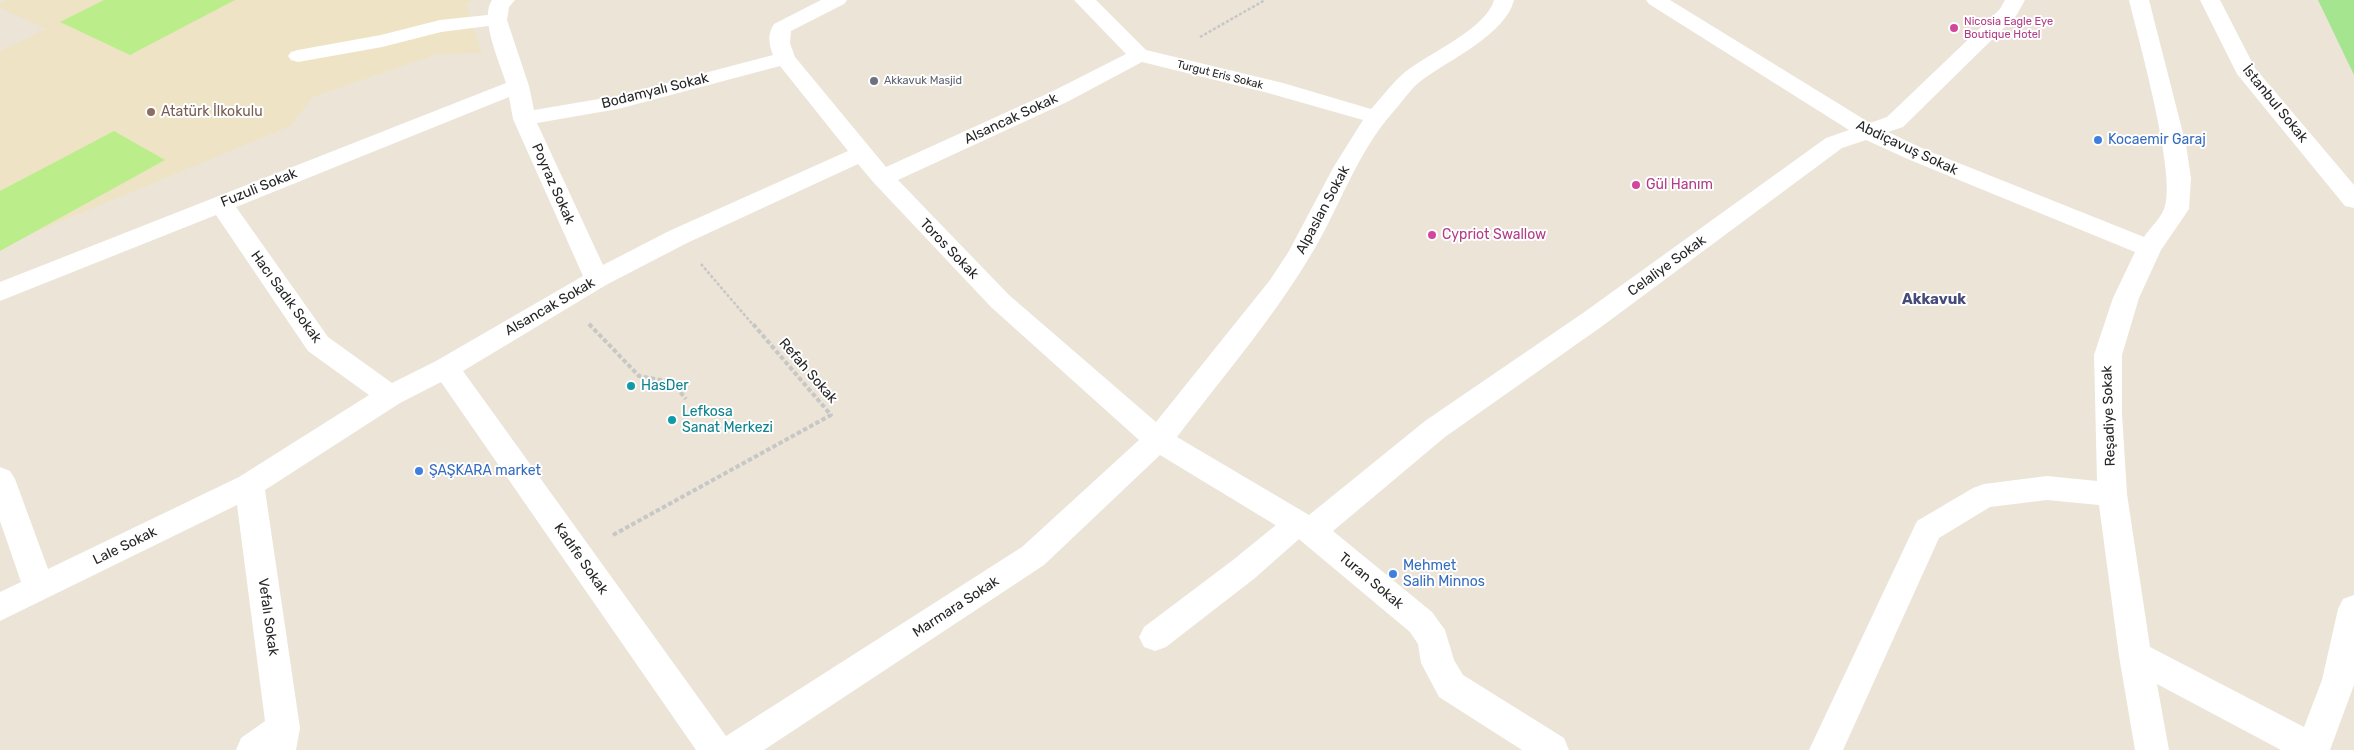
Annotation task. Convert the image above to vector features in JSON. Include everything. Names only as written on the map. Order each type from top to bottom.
[{"type":"street","points":[[497,20],[500,4],[506,0]]},
{"type":"street","name":"Toros Sokak","points":[[837,0],[781,28],[779,43],[785,58],[863,152],[882,178],[1000,301],[1158,440]]},
{"type":"street","points":[[1084,0],[1138,55]]},
{"type":"street","name":"Alpaslan Sokak","points":[[1158,440],[1279,286],[1300,253],[1345,168],[1376,117],[1412,77],[1486,27],[1502,8],[1504,0]]},
{"type":"street","name":"Abdiçavuş Sokak","points":[[1656,0],[1868,132],[1918,155],[2149,248]]},
{"type":"street","name":"Celaliye Sokak","points":[[1304,528],[1435,429],[1600,314],[1834,143],[1895,122],[2009,12],[2015,0]]},
{"type":"street","name":"Reşadiye Sokak","points":[[2139,0],[2174,145],[2179,178],[2177,209],[2149,248],[2126,298],[2108,355],[2108,414],[2112,494],[2152,750]]},
{"type":"street","name":"İstanbul Sokak","points":[[2210,0],[2245,69],[2263,93],[2354,200]]},
{"type":"street","name":"Poyraz Sokak","points":[[497,20],[518,86],[524,119],[596,280]]},
{"type":"street","name":"Turgut Eris Sokak","points":[[1138,55],[1275,88],[1376,117]]},
{"type":"street","name":"Alsancak Sokak","points":[[882,178],[1059,97],[1138,55]]},
{"type":"street","name":"Bodamyalı Sokak","points":[[524,119],[618,102],[785,58]]},
{"type":"street","name":"Fuzuli Sokak","points":[[0,292],[518,86]]},
{"type":"street","name":"Alsancak Sokak","points":[[249,484],[390,396],[446,368],[596,280],[678,237],[863,152]]},
{"type":"street","name":"Hacı Sadık Sokak","points":[[220,204],[318,344],[390,396]]},
{"type":"street","name":"Kadıfe Sokak","points":[[446,368],[716,750]]},
{"type":"street","name":"Turan Sokak","points":[[1158,440],[1304,528],[1421,622],[1433,640],[1438,663],[1451,686],[1552,750]]},
{"type":"street","name":"Marmara Sokak","points":[[734,750],[1033,556],[1158,440]]},
{"type":"street","points":[[0,479],[39,588]]},
{"type":"street","name":"Lale Sokak","points":[[0,607],[249,484]]},
{"type":"street","name":"Vefalı Sokak","points":[[249,484],[281,739]]},
{"type":"street","points":[[1826,750],[1928,530],[1984,496],[2046,488],[2112,494]]},
{"type":"street","points":[[2136,656],[2313,750],[2339,680],[2354,609]]},
{"type":"street","points":[[253,750],[281,739]]},
{"type":"lane","points":[[298,56],[382,41],[440,26],[497,20]]},
{"type":"lane","points":[[1155,637],[1244,569],[1304,528]]},
{"type":"path","points":[[1161,60],[1265,0]]},
{"type":"path","name":"Refah Sokak","points":[[578,555],[831,415],[678,237]]},
{"type":"path","points":[[584,319],[639,376],[672,382],[686,399]]},
{"type":"shaded area","name":"Atatürk İlkokulu","points":[[7,0],[474,0],[466,4],[482,53],[437,54],[313,97],[290,126],[0,247],[0,51],[46,29],[0,8],[0,3]]},
{"type":"green space","points":[[104,0],[235,0],[130,55],[60,22]]},
{"type":"green space","points":[[2318,0],[2354,0],[2354,75]]},
{"type":"green space","points":[[114,131],[165,160],[0,251],[0,191]]},
{"type":"place","name":"Nicosia Eagle Eye Boutique Hotel","points":[[1954,28]]},
{"type":"place","name":"Akkavuk Masjid","points":[[874,81]]},
{"type":"place","name":"Atatürk İlkokulu","points":[[151,112]]},
{"type":"place","name":"Kocaemir Garaj","points":[[2098,140]]},
{"type":"place","name":"Gül Hanım","points":[[1636,185]]},
{"type":"place","name":"Cypriot Swallow","points":[[1432,235]]},
{"type":"place","name":"HasDer","points":[[631,386]]},
{"type":"place","name":"Lefkosa Sanat Merkezi","points":[[672,420]]},
{"type":"place","name":"ŞAŞKARA market","points":[[419,471]]},
{"type":"place","name":"Mehmet Salih Minnos","points":[[1393,574]]},
{"type":"district","name":"Akkavuk","points":[[1934,300]]}]
